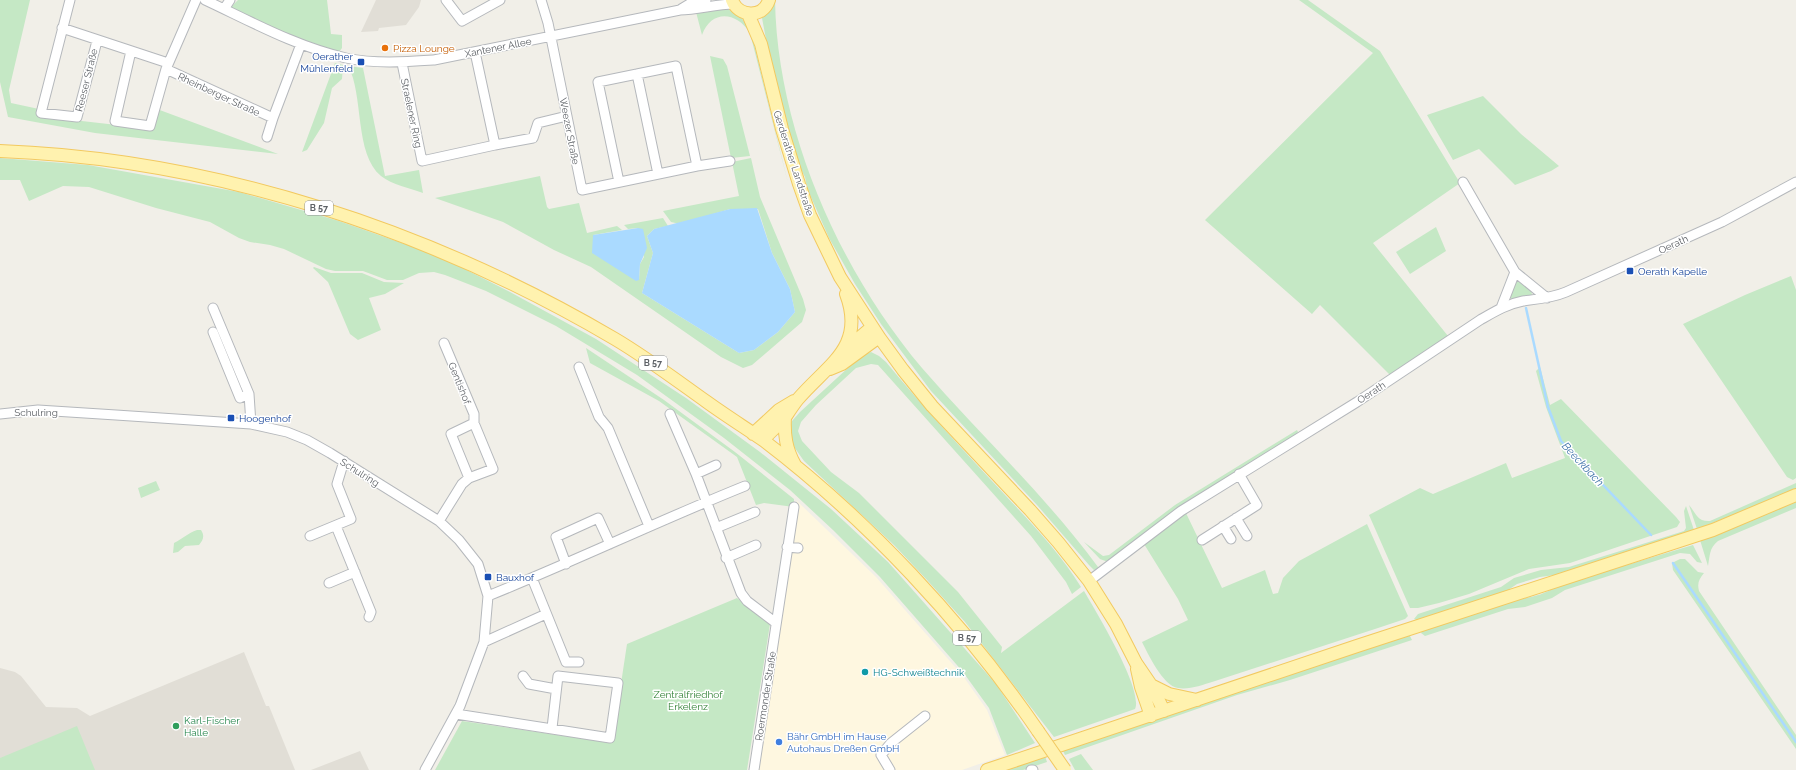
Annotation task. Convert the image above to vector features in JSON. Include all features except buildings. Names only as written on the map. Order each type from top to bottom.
[{"type":"main road","points":[[733,2],[742,12],[753,13],[764,8],[769,0]]},
{"type":"main road","name":"Gerderather Landstraße","points":[[753,13],[782,129],[799,184],[810,215],[840,277],[879,337],[932,406],[1030,510],[1089,581],[1116,624],[1136,663]]},
{"type":"main road","name":"B 57","points":[[0,151],[33,152],[124,163],[197,176],[242,186],[382,228],[441,251],[513,283],[615,339],[758,437],[833,499],[889,551],[936,602],[990,665],[1065,770]]},
{"type":"main road","points":[[758,437],[785,417],[799,398],[827,371],[840,354],[850,337],[853,325],[850,304],[840,277]]},
{"type":"main road","points":[[840,354],[872,327]]},
{"type":"main road","points":[[827,371],[842,364],[879,337]]},
{"type":"main road","points":[[758,437],[779,410],[799,398]]},
{"type":"main road","name":"B 57","points":[[785,417],[785,443],[798,470]]},
{"type":"main road","points":[[987,770],[1164,712],[1357,646],[1714,530],[1796,495]]},
{"type":"main road","points":[[1136,663],[1151,685],[1164,712]]},
{"type":"main road","points":[[1136,663],[1141,687],[1151,716]]},
{"type":"main road","points":[[1151,685],[1169,694],[1198,700]]},
{"type":"street","name":"Reeser Straße","points":[[70,0],[41,113],[77,117],[97,41]]},
{"type":"street","points":[[131,51],[115,121],[150,126],[167,66],[196,0]]},
{"type":"street","name":"Xantener Allee","points":[[205,0],[301,44],[346,58],[402,63],[434,60],[680,10],[693,10],[733,2]]},
{"type":"street","points":[[224,9],[230,0]]},
{"type":"street","points":[[446,0],[462,20],[500,0]]},
{"type":"street","name":"Weezer Straße","points":[[541,0],[551,36],[582,190],[697,166],[730,161]]},
{"type":"street","name":"Xantener Allee","points":[[680,10],[691,3],[706,0]]},
{"type":"street","name":"Reeser Straße","points":[[62,28],[97,41],[131,51],[167,66]]},
{"type":"street","name":"Rheinberger Straße","points":[[267,137],[301,44]]},
{"type":"street","points":[[475,52],[495,145]]},
{"type":"street","name":"Straelener Ring","points":[[402,63],[422,161],[533,138],[538,123],[567,116]]},
{"type":"street","name":"Rheinberger Straße","points":[[167,66],[273,118]]},
{"type":"street","points":[[619,182],[598,82],[676,66],[697,166]]},
{"type":"street","points":[[637,74],[658,174]]},
{"type":"street","points":[[1463,182],[1515,272],[1547,298]]},
{"type":"street","name":"Oerath","points":[[1089,581],[1181,511],[1357,402],[1480,320],[1501,308],[1522,302],[1547,298],[1566,292],[1715,225],[1796,182]]},
{"type":"street","points":[[1501,308],[1515,272]]},
{"type":"street","points":[[213,308],[249,394],[251,424]]},
{"type":"street","points":[[213,332],[240,398],[249,394]]},
{"type":"street","name":"Gentishof","points":[[439,521],[462,484],[469,478],[493,469],[474,423],[474,414],[444,343]]},
{"type":"street","points":[[579,367],[599,417],[608,428],[649,526]]},
{"type":"street","name":"Schulring","points":[[0,414],[38,410],[251,424],[292,434],[307,440],[344,461],[439,521],[459,540],[478,564],[488,596],[484,642],[456,714],[425,770]]},
{"type":"street","points":[[670,414],[696,474],[726,558],[741,593],[747,602],[776,623]]},
{"type":"street","points":[[469,478],[451,434],[474,423]]},
{"type":"street","points":[[310,536],[351,519],[337,484],[344,461]]},
{"type":"street","points":[[696,474],[716,465]]},
{"type":"street","points":[[1202,540],[1257,505],[1239,474]]},
{"type":"street","points":[[488,596],[566,564],[649,526],[745,486]]},
{"type":"street","name":"Roermonder Straße","points":[[754,770],[794,507]]},
{"type":"street","points":[[716,528],[755,512]]},
{"type":"street","points":[[566,564],[556,537],[598,518],[610,544]]},
{"type":"street","points":[[1236,518],[1247,536]]},
{"type":"street","points":[[336,526],[371,612],[369,617]]},
{"type":"street","points":[[1224,526],[1231,539]]},
{"type":"street","points":[[726,558],[756,545]]},
{"type":"street","points":[[787,547],[798,548]]},
{"type":"street","points":[[329,583],[355,572]]},
{"type":"street","points":[[532,578],[566,662],[579,662]]},
{"type":"street","points":[[484,642],[546,614]]},
{"type":"street","points":[[523,676],[529,684],[556,688]]},
{"type":"street","points":[[456,714],[610,738],[618,683],[558,676],[552,728]]},
{"type":"street","points":[[890,770],[881,755],[891,743],[925,716]]},
{"type":"shaded area","points":[[376,0],[421,0],[419,7],[406,25],[379,28],[378,31],[361,32]]},
{"type":"shaded area","points":[[797,501],[876,577],[963,676],[987,710],[1005,755],[962,770],[757,770],[771,664]]},
{"type":"shaded area","points":[[244,652],[266,706],[269,706],[295,770],[0,770],[0,668],[15,672],[21,676],[46,707],[77,708],[90,716]]},
{"type":"shaded area","points":[[360,751],[369,770],[311,770]]},
{"type":"green space","points":[[0,0],[30,0],[9,90],[11,103],[39,109],[38,116],[152,129],[157,109],[278,154],[95,133],[8,117],[0,82]]},
{"type":"green space","points":[[238,0],[327,0],[331,34],[342,35],[342,48],[339,52],[309,44],[230,8]]},
{"type":"green space","points":[[775,0],[778,49],[787,98],[801,147],[818,196],[840,243],[864,287],[892,329],[922,368],[1056,515],[1078,541],[1098,569],[1094,570],[1089,565],[1037,505],[931,391],[881,324],[855,284],[829,238],[807,188],[805,177],[795,158],[777,97],[762,18]]},
{"type":"green space","points":[[1299,0],[1308,0],[1380,51],[1460,183],[1373,243],[1448,336],[1391,376],[1320,305],[1312,314],[1205,220],[1373,53]]},
{"type":"green space","points":[[728,9],[742,18],[752,36],[788,183],[750,33],[738,21],[731,17],[724,16],[711,21],[702,35],[696,12]]},
{"type":"green space","points":[[710,56],[723,59],[727,66],[750,156],[731,158]]},
{"type":"green space","points":[[335,63],[343,65],[342,79],[332,88],[324,123],[307,150],[302,152]]},
{"type":"green space","points":[[348,66],[363,68],[385,176],[419,170],[423,193],[390,182],[381,176],[372,166],[363,139],[356,92],[353,78]]},
{"type":"green space","points":[[1483,96],[1521,134],[1559,166],[1551,171],[1515,185],[1479,149],[1453,160],[1427,115]]},
{"type":"green space","points":[[0,158],[88,165],[239,192],[339,221],[439,256],[510,292],[596,339],[686,398],[760,452],[831,509],[888,562],[996,684],[1035,743],[1007,755],[989,708],[963,672],[880,577],[790,490],[724,438],[637,375],[556,326],[486,291],[445,275],[434,272],[419,273],[403,280],[387,280],[363,271],[335,271],[326,269],[284,249],[250,242],[239,238],[210,222],[156,208],[89,187],[63,186],[29,201],[20,180],[0,180]]},
{"type":"green space","points":[[751,158],[760,197],[803,299],[806,310],[802,322],[752,365],[743,368],[721,357],[591,267],[554,250],[503,222],[435,198],[540,176],[547,207],[549,209],[579,203],[587,233],[617,226],[622,230],[593,235],[639,280],[640,264],[644,257],[638,228],[628,229],[624,225],[663,218],[668,226],[654,229],[647,236],[653,253],[642,293],[739,353],[754,350],[778,332],[795,312],[790,289],[772,253],[758,209],[730,209],[680,224],[671,222],[663,211],[739,196],[732,162]]},
{"type":"green space","points":[[1436,227],[1446,251],[1410,274],[1396,252]]},
{"type":"green space","points":[[314,267],[331,273],[362,273],[384,282],[404,283],[385,294],[369,298],[381,330],[358,340],[350,334],[328,282],[313,268]]},
{"type":"green space","points":[[1791,276],[1796,290],[1796,478],[1793,480],[1787,477],[1683,324],[1745,295]]},
{"type":"green space","points":[[1522,280],[1531,289],[1532,295],[1512,300],[1509,295],[1516,281]]},
{"type":"green space","points":[[586,348],[664,400],[735,452],[794,499],[794,507],[764,503],[756,505],[737,457],[659,401],[590,363]]},
{"type":"green space","points":[[871,352],[886,362],[945,430],[1036,529],[1055,551],[1081,587],[1072,594],[1066,582],[1031,536],[878,365],[871,364],[856,368],[816,405],[801,422],[798,431],[802,441],[831,472],[859,493],[958,592],[1002,647],[1001,653],[1084,591],[1126,668],[1136,699],[1135,709],[1054,737],[965,622],[927,580],[894,545],[804,461],[792,444],[789,431],[792,421],[861,356]]},
{"type":"green space","points":[[1540,367],[1550,405],[1561,399],[1680,522],[1677,527],[1570,563],[1529,569],[1469,594],[1418,608],[1410,608],[1369,515],[1420,488],[1433,494],[1506,463],[1512,478],[1565,458],[1546,407],[1536,371]]},
{"type":"green space","points":[[1297,430],[1298,432],[1296,435],[1108,562],[1100,559],[1084,542],[1103,556],[1109,555],[1175,505]]},
{"type":"green space","points":[[156,481],[160,490],[141,498],[138,488]]},
{"type":"green space","points":[[1796,483],[1796,490],[1697,529],[1689,505],[1699,518],[1710,521]]},
{"type":"green space","points":[[1796,501],[1796,508],[1718,541],[1711,549],[1708,566],[1700,540]]},
{"type":"green space","points":[[1686,506],[1694,530],[1624,556],[1555,575],[1540,577],[1517,584],[1508,590],[1418,620],[1414,619],[1418,614],[1501,587],[1514,578],[1541,570],[1569,567],[1684,531],[1686,528],[1684,511]]},
{"type":"green space","points":[[1185,511],[1222,588],[1265,570],[1273,594],[1278,593],[1283,578],[1299,561],[1367,524],[1408,616],[1405,619],[1195,687],[1178,688],[1172,686],[1157,669],[1142,642],[1188,620],[1178,599],[1144,544]]},
{"type":"green space","points":[[197,530],[201,530],[203,534],[199,545],[185,546],[178,552],[173,553],[174,543]]},
{"type":"green space","points":[[1693,545],[1702,563],[1697,562],[1690,554],[1680,553],[1565,590],[1552,598],[1525,607],[1508,609],[1425,636],[1421,633],[1423,629],[1478,610],[1540,595],[1557,586]]},
{"type":"green space","points":[[1680,559],[1685,559],[1698,572],[1704,573],[1699,581],[1699,591],[1796,735],[1796,749],[1673,570],[1672,563]]},
{"type":"green space","name":"Zentralfriedhof Erkelenz","points":[[737,598],[770,624],[747,770],[435,770],[462,721],[612,743],[627,644]]},
{"type":"green space","points":[[1409,634],[1412,640],[1290,680],[1237,695],[1065,755],[1063,751],[1104,735]]},
{"type":"green space","points":[[77,726],[95,770],[0,770],[0,758]]},
{"type":"green space","points":[[1081,754],[1093,770],[1075,770],[1069,759]]},
{"type":"green space","points":[[1045,756],[1047,762],[1023,770],[1002,770]]},
{"type":"water","points":[[757,208],[772,253],[790,289],[795,312],[778,332],[754,350],[739,353],[642,293],[653,253],[647,236],[654,229],[730,209]]},
{"type":"water","points":[[638,228],[643,229],[647,248],[640,264],[639,280],[636,281],[592,253],[593,235]]},
{"type":"waterway","name":"Beeckbach","points":[[1526,308],[1548,407],[1561,441],[1651,535]]},
{"type":"waterway","name":"Beeckbach","points":[[1673,563],[1796,742]]},
{"type":"place","name":"Pizza Lounge","points":[[385,48]]},
{"type":"place","name":"Oerather Mühlenfeld","points":[[361,62]]},
{"type":"place","name":"Oerath Kapelle","points":[[1630,271]]},
{"type":"place","name":"Hoogenhof","points":[[231,418]]},
{"type":"place","name":"Bauxhof","points":[[488,577]]},
{"type":"place","name":"HG-Schweißtechnik","points":[[865,672]]},
{"type":"place","name":"Karl-Fischer Halle","points":[[176,726]]},
{"type":"place","name":"Bähr GmbH im Hause Autohaus Dreßen GmbH","points":[[779,742]]}]
